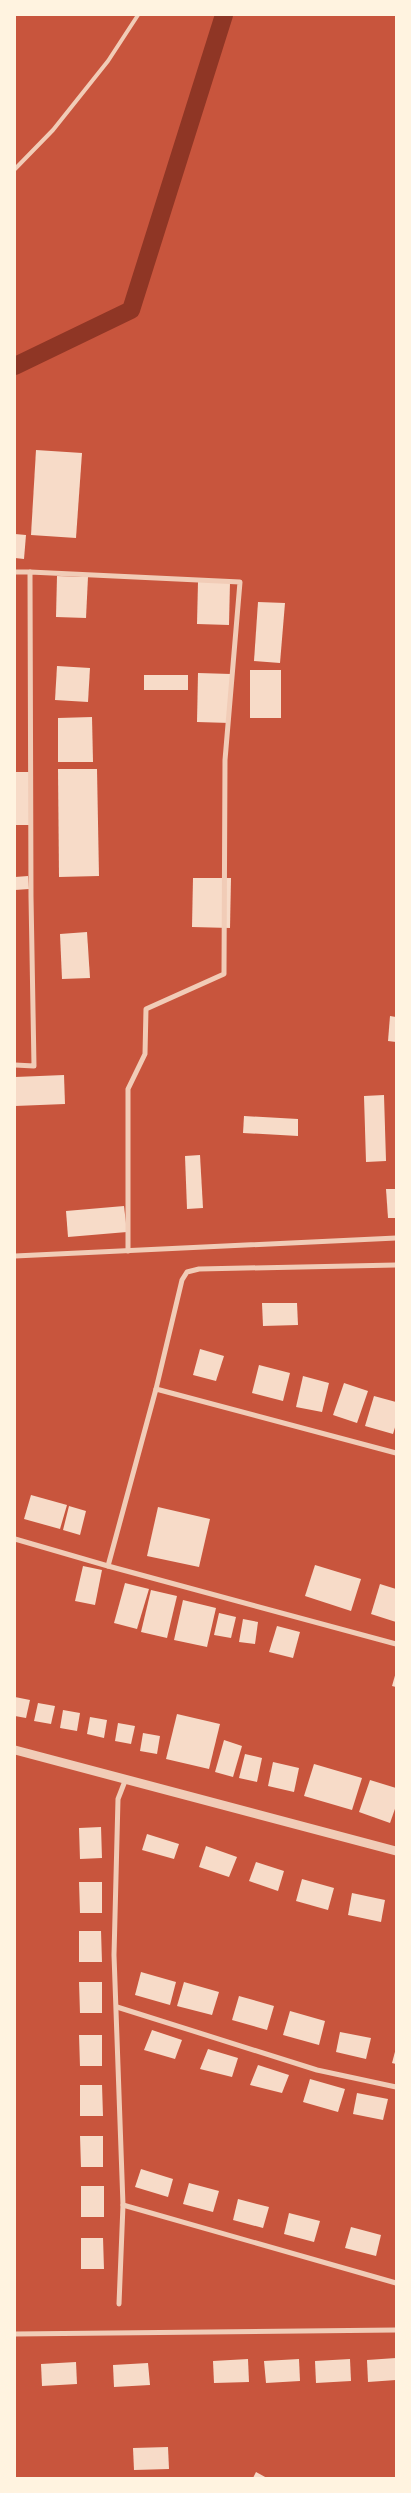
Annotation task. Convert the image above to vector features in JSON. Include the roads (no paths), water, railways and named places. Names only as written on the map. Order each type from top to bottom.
[{"type":"street","points":[[15,572],[240,582],[225,760],[224,974],[146,1009],[145,1054],[128,1089],[128,1251]]},
{"type":"street","points":[[15,1065],[34,1066],[31,897],[30,572]]},
{"type":"street","points":[[15,1256],[396,1238]]},
{"type":"street","points":[[108,1566],[156,1389],[182,1280],[187,1272],[199,1269],[396,1265]]},
{"type":"street","points":[[156,1389],[396,1453]]},
{"type":"street","points":[[15,1539],[396,1644]]},
{"type":"street","points":[[15,1750],[396,1851]]},
{"type":"street","points":[[119,2304],[122,2205],[114,1955],[118,1799],[125,1780]]},
{"type":"street","points":[[117,2007],[317,2070],[396,2087]]},
{"type":"street","points":[[122,2205],[396,2283]]},
{"type":"street","points":[[15,2334],[396,2330]]},
{"type":"lane","points":[[15,169],[59,122],[108,61],[138,15]]},
{"type":"waterway","points":[[15,366],[131,310],[224,15]]}]
